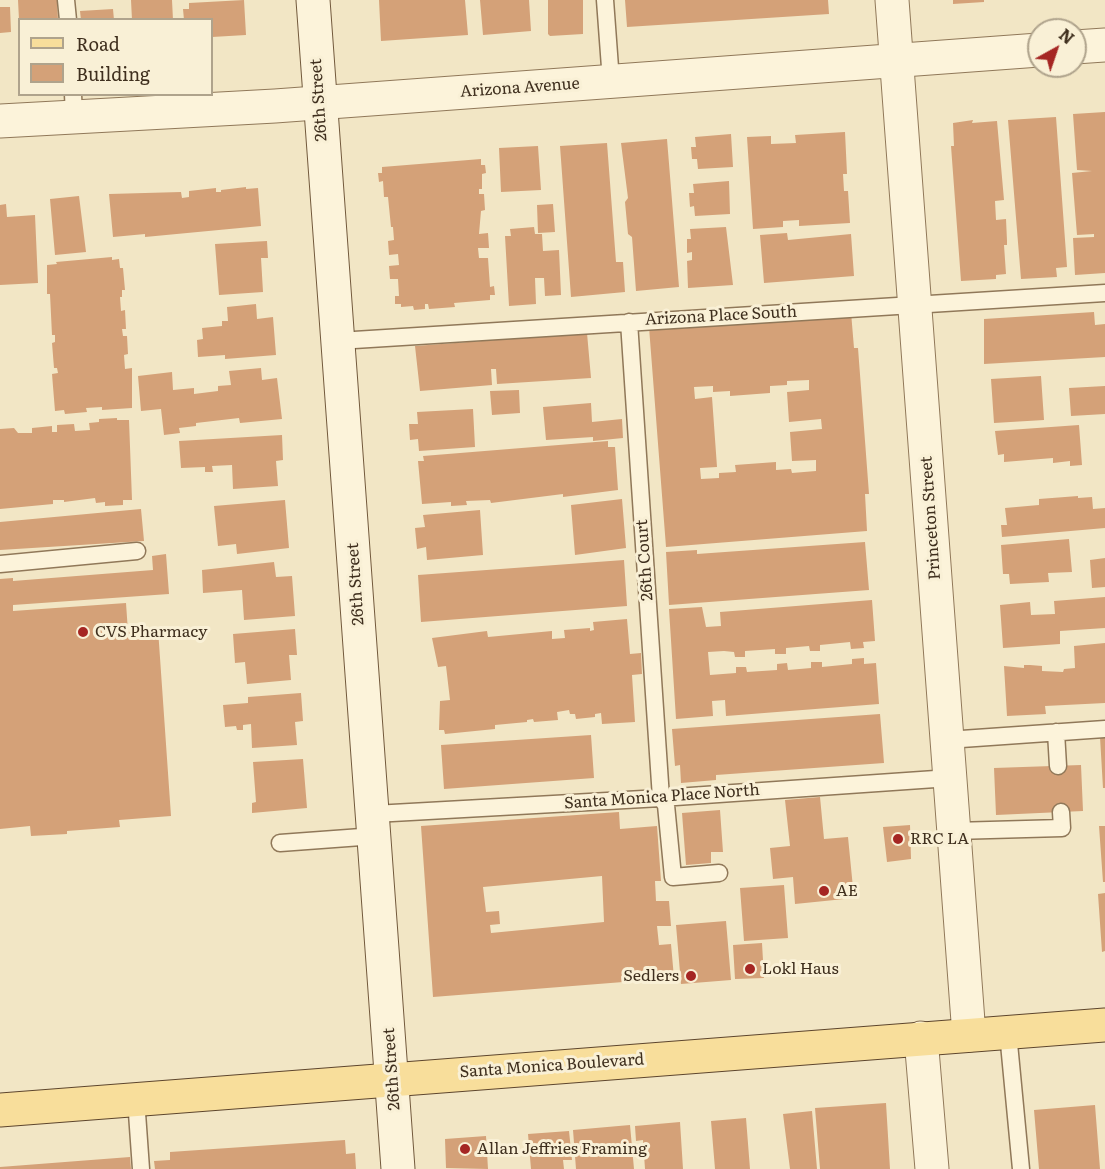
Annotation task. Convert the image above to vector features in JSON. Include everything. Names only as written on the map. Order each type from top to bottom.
[{"type":"main road","name":"Santa Monica Boulevard","points":[[0,1110],[1105,1025]]},
{"type":"street","name":"26th Street","points":[[313,0],[398,1169]]},
{"type":"street","name":"Princeton Street","points":[[892,0],[969,1035]]},
{"type":"street","points":[[1087,46],[1105,45]]},
{"type":"street","name":"Arizona Avenue","points":[[0,121],[73,105],[319,103],[1027,51]]},
{"type":"street","points":[[921,1038],[932,1169]]},
{"type":"lane","points":[[66,0],[68,18]]},
{"type":"lane","points":[[605,0],[611,81]]},
{"type":"lane","name":"Arizona Place South","points":[[338,341],[1105,293]]},
{"type":"lane","name":"26th Court","points":[[629,322],[661,798],[666,805],[673,877],[719,873]]},
{"type":"lane","points":[[0,564],[137,551]]},
{"type":"lane","points":[[947,740],[1105,729]]},
{"type":"lane","points":[[1056,732],[1058,766]]},
{"type":"lane","name":"Santa Monica Place North","points":[[280,843],[374,825],[661,798],[950,778]]},
{"type":"lane","points":[[954,831],[1062,828],[1061,812]]},
{"type":"lane","points":[[1008,1033],[1021,1169]]},
{"type":"lane","points":[[136,1099],[141,1169]]},
{"type":"building","points":[[18,0],[57,0],[58,18],[19,18]]},
{"type":"building","points":[[131,0],[172,0],[173,18],[132,18]]},
{"type":"building","points":[[244,0],[246,35],[213,37],[213,18],[184,18],[183,9],[189,9],[189,3]]},
{"type":"building","points":[[379,0],[465,0],[468,35],[381,41]]},
{"type":"building","points":[[480,0],[529,0],[531,31],[483,35]]},
{"type":"building","points":[[548,0],[583,0],[583,34],[550,36],[548,34]]},
{"type":"building","points":[[625,0],[828,0],[829,14],[627,27]]},
{"type":"building","points":[[953,0],[984,0],[984,2],[953,4]]},
{"type":"building","points":[[0,7],[10,7],[11,32],[0,33]]},
{"type":"building","points":[[113,9],[114,18],[81,18],[80,11]]},
{"type":"building","points":[[1105,112],[1105,273],[1075,275],[1073,238],[1094,237],[1094,234],[1077,235],[1072,173],[1092,171],[1077,170],[1073,114]]},
{"type":"building","points":[[1056,117],[1067,267],[1056,268],[1057,277],[1021,279],[1008,120]]},
{"type":"building","points":[[973,120],[972,123],[997,121],[1004,200],[995,201],[996,220],[1006,219],[1007,245],[1004,245],[1006,274],[996,275],[996,279],[961,281],[951,146],[954,146],[953,123]]},
{"type":"building","points":[[845,132],[847,174],[843,174],[844,191],[848,191],[850,223],[799,226],[799,220],[783,221],[783,227],[753,229],[747,137],[771,136],[771,144],[796,143],[795,135]]},
{"type":"building","points":[[731,134],[733,167],[698,169],[697,159],[692,159],[691,147],[696,147],[695,137]]},
{"type":"building","points":[[667,139],[679,287],[636,291],[632,237],[628,234],[625,202],[628,198],[621,143]]},
{"type":"building","points":[[607,143],[616,262],[623,262],[625,292],[571,297],[560,146]]},
{"type":"building","points":[[538,146],[541,190],[501,192],[499,148]]},
{"type":"building","points":[[481,159],[481,165],[485,165],[486,173],[482,174],[482,189],[479,189],[479,194],[484,194],[485,210],[481,211],[479,234],[488,233],[489,248],[478,248],[479,258],[488,258],[490,287],[494,286],[495,295],[490,295],[490,300],[454,303],[455,307],[429,309],[428,304],[425,304],[425,309],[414,310],[413,306],[401,307],[401,304],[395,304],[395,296],[399,296],[398,279],[390,279],[389,266],[399,265],[398,254],[389,255],[388,241],[394,240],[393,227],[391,227],[388,197],[384,197],[383,181],[379,182],[378,173],[382,173],[382,167]]},
{"type":"building","points":[[729,181],[730,214],[695,216],[694,206],[690,207],[689,193],[694,193],[693,184]]},
{"type":"building","points":[[246,187],[246,189],[258,188],[261,226],[145,237],[145,234],[113,237],[109,194],[181,192],[182,198],[189,197],[189,191],[216,188],[216,192],[221,192],[221,190]]},
{"type":"building","points":[[79,196],[86,252],[55,255],[50,199]]},
{"type":"building","points":[[6,204],[7,217],[35,215],[38,283],[0,285],[0,205]]},
{"type":"building","points":[[553,204],[555,232],[538,233],[537,205]]},
{"type":"building","points":[[534,227],[535,234],[542,234],[543,251],[559,250],[561,295],[545,296],[544,278],[535,278],[536,304],[509,306],[505,236],[511,236],[510,229]]},
{"type":"building","points":[[726,227],[733,285],[688,288],[687,261],[692,260],[692,252],[687,253],[687,239],[691,239],[690,229]]},
{"type":"building","points":[[787,233],[788,240],[851,234],[854,276],[764,283],[760,235]]},
{"type":"building","points":[[267,241],[268,258],[261,258],[263,292],[219,295],[215,244]]},
{"type":"building","points":[[112,257],[112,260],[119,259],[120,268],[123,268],[125,290],[122,290],[122,297],[120,297],[121,311],[125,310],[126,329],[122,329],[123,336],[127,336],[128,354],[124,355],[125,369],[132,368],[132,408],[102,410],[102,407],[86,408],[87,412],[65,414],[64,410],[55,411],[52,374],[58,373],[57,368],[54,368],[52,343],[55,342],[55,335],[52,335],[50,294],[47,294],[47,265],[57,264],[56,262]]},
{"type":"building","points":[[256,304],[257,319],[273,317],[276,355],[225,359],[225,355],[198,357],[197,340],[203,339],[202,328],[222,326],[222,321],[228,321],[227,307]]},
{"type":"building","points":[[851,312],[854,348],[858,348],[869,494],[865,494],[867,531],[666,547],[649,327]],"holes":[[[809,380],[809,390],[787,392],[789,422],[821,419],[822,429],[790,432],[792,461],[816,460],[816,471],[792,473],[791,469],[776,470],[776,462],[735,465],[736,472],[719,473],[719,478],[701,479],[700,468],[717,467],[712,397],[695,399],[694,387],[713,386],[713,392],[730,391],[730,396],[770,393],[770,386],[787,385],[787,381]]]},
{"type":"building","points":[[1094,312],[1095,325],[1105,324],[1105,357],[984,364],[984,319]]},
{"type":"building","points":[[587,333],[591,378],[497,384],[496,369],[491,369],[492,385],[420,391],[415,346]]},
{"type":"building","points":[[261,368],[262,380],[277,378],[282,419],[240,423],[239,418],[196,423],[196,426],[179,428],[180,433],[164,435],[161,409],[141,411],[138,376],[172,372],[173,390],[194,388],[194,394],[218,391],[218,386],[231,385],[229,371]]},
{"type":"building","points":[[1041,376],[1044,420],[994,423],[991,379]]},
{"type":"building","points":[[1105,386],[1105,414],[1071,416],[1069,388]]},
{"type":"building","points":[[519,390],[520,413],[492,415],[490,391]]},
{"type":"building","points":[[591,403],[592,422],[622,419],[623,438],[593,441],[593,437],[546,440],[543,407]]},
{"type":"building","points":[[473,409],[475,447],[419,451],[418,439],[410,440],[409,424],[418,424],[417,412]]},
{"type":"building","points":[[117,418],[117,420],[129,420],[132,500],[123,500],[123,505],[105,506],[105,502],[96,503],[95,498],[64,502],[64,500],[53,500],[53,504],[0,509],[0,429],[14,428],[18,433],[32,433],[32,428],[52,426],[52,432],[57,432],[57,425],[74,424],[75,431],[90,430],[89,423],[99,422],[99,419]]},
{"type":"building","points":[[1079,425],[1082,465],[1070,466],[1070,461],[1053,463],[1053,458],[1004,462],[1004,454],[998,455],[995,431]]},
{"type":"building","points":[[282,435],[283,460],[276,461],[278,486],[233,489],[232,465],[212,466],[213,472],[205,472],[205,467],[181,468],[179,441]]},
{"type":"building","points":[[608,441],[608,447],[615,447],[618,490],[491,503],[490,500],[466,501],[467,505],[451,506],[451,502],[422,504],[418,461],[424,461],[423,456]]},
{"type":"building","points":[[1078,496],[1078,498],[1092,497],[1093,509],[1105,508],[1105,528],[1002,537],[1001,525],[1007,525],[1005,508],[1039,505],[1039,499]]},
{"type":"building","points":[[622,499],[626,548],[575,555],[571,505]]},
{"type":"building","points":[[285,500],[289,548],[237,554],[236,544],[218,546],[214,506]]},
{"type":"building","points":[[141,509],[144,541],[0,550],[0,522]]},
{"type":"building","points":[[480,510],[483,555],[427,560],[426,547],[417,549],[415,528],[425,527],[423,515]]},
{"type":"building","points":[[1069,539],[1072,572],[1048,573],[1049,582],[1010,584],[1009,574],[1003,574],[1001,545]]},
{"type":"building","points":[[865,542],[869,590],[669,605],[666,552],[697,550],[697,554]]},
{"type":"building","points":[[166,554],[169,594],[13,605],[13,611],[126,603],[128,632],[158,629],[171,816],[119,820],[120,827],[67,831],[67,834],[31,836],[30,826],[0,829],[0,579],[13,578],[13,581],[153,570],[152,556]]},
{"type":"building","points":[[1105,558],[1105,587],[1092,588],[1090,560]]},
{"type":"building","points":[[624,560],[627,606],[421,622],[418,575]]},
{"type":"building","points":[[274,562],[276,577],[292,576],[295,616],[244,620],[242,590],[203,593],[202,570]]},
{"type":"building","points":[[1105,597],[1105,628],[1060,631],[1060,644],[1003,648],[1000,605],[1030,602],[1031,615],[1055,614],[1054,601]]},
{"type":"building","points":[[872,600],[875,641],[863,642],[864,648],[851,649],[850,642],[820,645],[820,651],[810,651],[809,646],[786,648],[786,654],[775,654],[775,649],[745,651],[745,657],[735,657],[734,652],[708,652],[710,675],[736,673],[736,667],[746,667],[747,672],[777,670],[777,664],[787,663],[788,670],[811,668],[811,662],[822,662],[822,667],[852,664],[852,659],[864,658],[864,664],[876,663],[879,704],[726,716],[725,700],[712,701],[713,716],[676,719],[669,609],[702,607],[706,627],[721,626],[720,612]]},
{"type":"building","points":[[627,619],[630,654],[641,653],[642,674],[632,675],[635,722],[602,724],[601,713],[595,714],[595,717],[576,719],[575,714],[570,714],[569,710],[557,712],[558,720],[534,722],[533,719],[527,722],[495,725],[495,729],[445,734],[444,730],[439,730],[440,701],[450,700],[446,666],[438,667],[432,638],[487,631],[488,637],[552,631],[552,639],[565,638],[564,630],[590,628],[590,631],[594,630],[593,622]]},
{"type":"building","points":[[295,629],[297,655],[289,655],[291,680],[247,684],[245,662],[235,663],[233,634]]},
{"type":"building","points":[[1105,643],[1105,703],[1045,706],[1046,714],[1007,716],[1004,666],[1024,668],[1024,665],[1042,666],[1042,671],[1063,672],[1064,669],[1075,668],[1074,646]]},
{"type":"building","points":[[301,693],[303,721],[295,722],[297,745],[252,748],[251,724],[243,725],[243,730],[237,730],[236,726],[225,727],[223,705],[248,703],[248,697]]},
{"type":"building","points":[[880,714],[884,763],[716,775],[716,780],[681,783],[680,765],[675,766],[672,729]]},
{"type":"building","points":[[591,735],[594,778],[444,789],[441,745]]},
{"type":"building","points":[[1100,737],[1105,737],[1105,788],[1103,788]]},
{"type":"building","points":[[303,759],[307,808],[252,813],[252,803],[256,802],[253,762]]},
{"type":"building","points":[[1081,765],[1083,811],[996,815],[994,768]]},
{"type":"building","points":[[820,797],[824,839],[848,837],[854,898],[795,904],[793,877],[773,879],[770,848],[790,846],[785,800]]},
{"type":"building","points":[[720,810],[723,852],[711,852],[711,863],[686,865],[682,813]]},
{"type":"building","points":[[619,812],[620,829],[657,826],[661,881],[655,881],[656,901],[669,901],[671,926],[657,926],[659,945],[671,944],[674,978],[433,997],[421,826]],"holes":[[[602,876],[604,922],[491,933],[490,925],[500,924],[499,911],[486,912],[483,887]]]},
{"type":"building","name":"RRC LA","points":[[910,825],[911,859],[887,862],[883,827]]},
{"type":"building","points":[[1099,826],[1105,826],[1105,882],[1103,882]]},
{"type":"building","points":[[784,885],[788,938],[744,941],[740,888]]},
{"type":"building","points":[[1105,893],[1105,951],[1102,952],[1098,894]]},
{"type":"building","points":[[726,921],[731,980],[681,984],[676,925]]},
{"type":"building","points":[[762,943],[764,978],[735,979],[733,945]]},
{"type":"building","points":[[886,1103],[890,1169],[820,1169],[815,1108]]},
{"type":"building","points":[[1095,1105],[1100,1169],[1039,1169],[1034,1110]]},
{"type":"building","points":[[812,1111],[817,1169],[790,1169],[783,1114]]},
{"type":"building","points":[[746,1118],[750,1169],[715,1169],[711,1121]]},
{"type":"building","points":[[680,1122],[683,1169],[645,1169],[643,1140],[636,1141],[635,1126]]},
{"type":"building","points":[[630,1125],[634,1169],[576,1169],[573,1130]]},
{"type":"building","points":[[569,1131],[572,1160],[563,1160],[564,1169],[531,1169],[528,1134]]},
{"type":"building","points":[[486,1136],[488,1169],[446,1168],[445,1139]]},
{"type":"building","points":[[345,1140],[346,1154],[355,1153],[356,1169],[155,1169],[154,1161],[170,1160],[170,1152]]},
{"type":"building","points":[[130,1157],[131,1169],[0,1169],[0,1167]]},
{"type":"place","name":"CVS Pharmacy","points":[[83,632]]},
{"type":"place","name":"RRC LA","points":[[898,839]]},
{"type":"place","name":"AE","points":[[824,891]]},
{"type":"place","name":"Lokl Haus","points":[[750,969]]},
{"type":"place","name":"Sedlers","points":[[691,976]]},
{"type":"place","name":"Allan Jeffries Framing","points":[[465,1149]]}]
